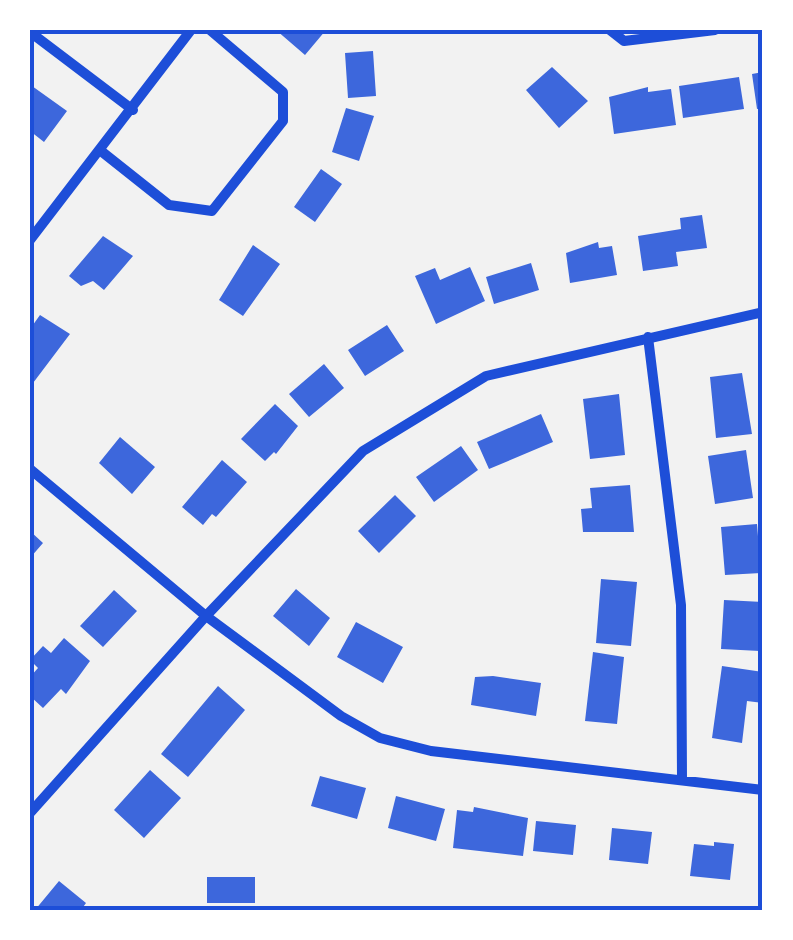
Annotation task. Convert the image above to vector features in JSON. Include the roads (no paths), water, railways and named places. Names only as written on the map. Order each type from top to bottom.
[{"type":"street","points":[[30,240],[191,30]]},
{"type":"street","points":[[101,151],[169,206],[212,211],[282,121],[283,92],[210,30]]},
{"type":"street","points":[[610,30],[624,40],[715,30]]},
{"type":"street","points":[[30,32],[133,110]]},
{"type":"street","points":[[30,813],[206,616],[363,452],[486,376],[763,312]]},
{"type":"street","points":[[648,337],[681,605],[682,778]]},
{"type":"street","points":[[30,469],[206,616],[341,716],[380,738],[432,751],[763,790]]}]
